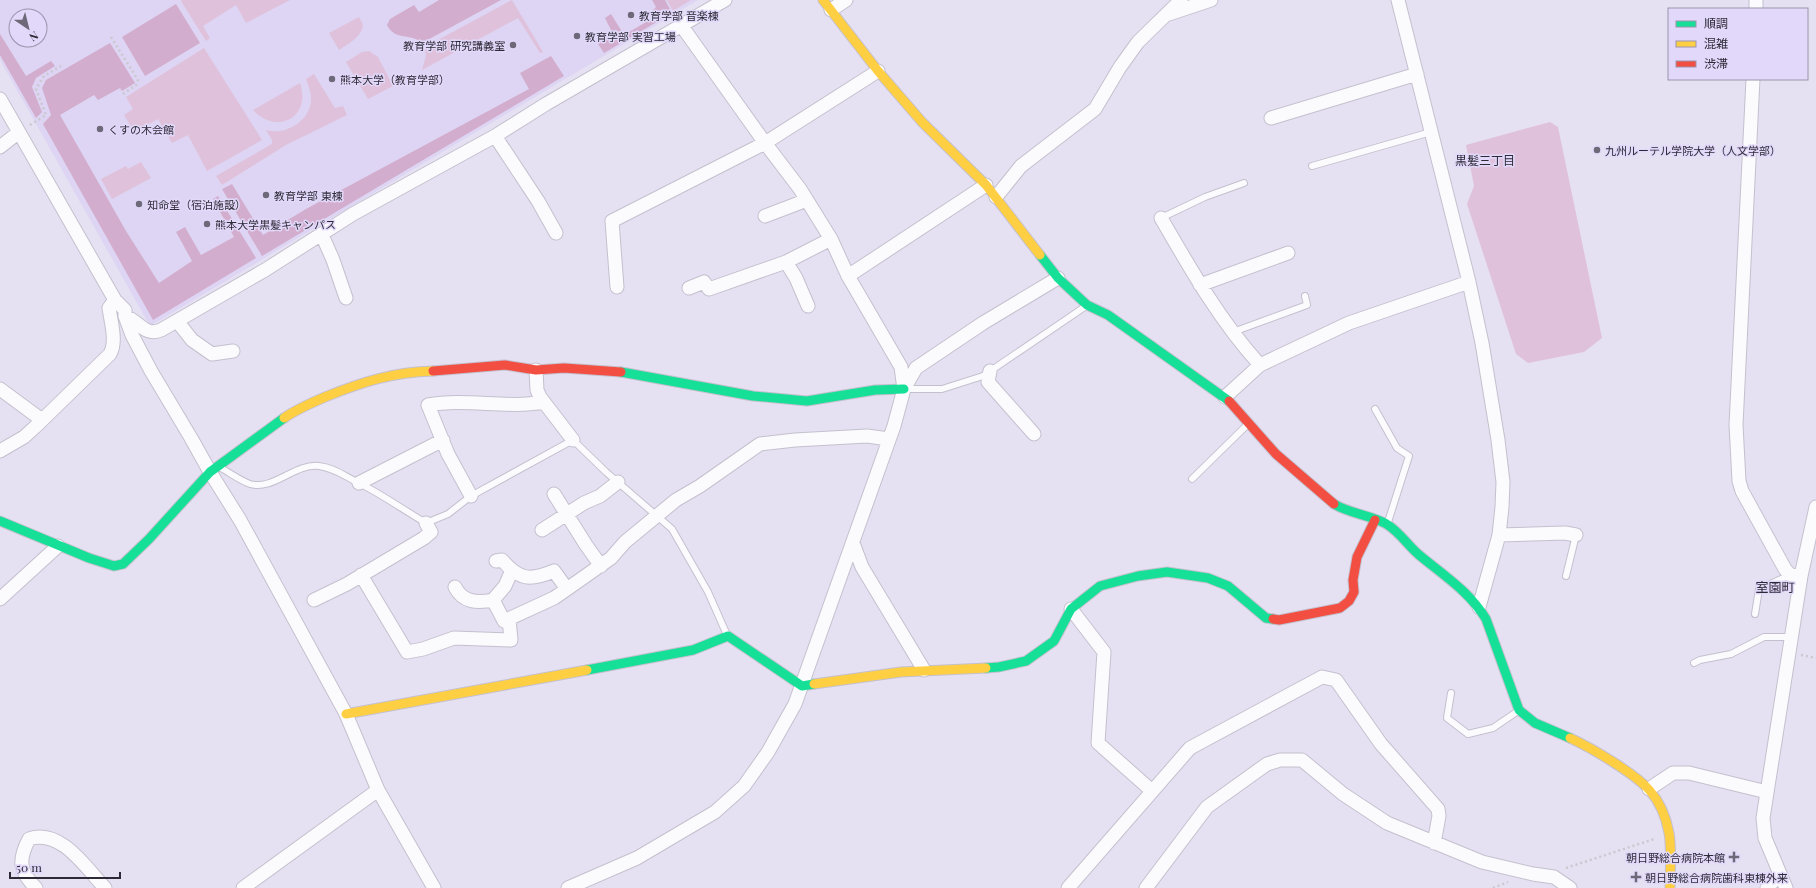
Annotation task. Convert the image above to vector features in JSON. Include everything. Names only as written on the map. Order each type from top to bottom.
[{"type":"street","points":[[125,316],[130,318],[146,331],[154,333],[177,321],[265,270],[353,214],[495,136],[681,24],[725,0]]},
{"type":"street","points":[[846,0],[827,5],[878,71],[922,122],[986,185],[1058,278],[1087,305],[1108,315],[1225,397],[1276,454],[1328,501],[1342,509],[1387,524],[1418,554],[1466,593],[1479,606],[1495,642],[1519,710],[1535,723],[1588,746],[1640,779],[1649,788],[1656,798],[1663,813],[1669,834],[1670,888]]},
{"type":"street","points":[[996,197],[1021,166],[1095,109],[1120,67],[1138,42],[1182,0]]},
{"type":"street","points":[[1166,16],[1211,0]]},
{"type":"street","points":[[1398,0],[1469,282],[1491,397],[1503,482],[1499,535],[1479,606]]},
{"type":"street","points":[[681,24],[807,200],[831,239],[848,276],[901,367],[904,389]]},
{"type":"street","points":[[617,287],[612,221],[765,143],[878,71]]},
{"type":"street","points":[[1271,118],[1416,74]]},
{"type":"street","points":[[1753,80],[1736,443],[1739,481],[1742,491],[1796,576]]},
{"type":"street","points":[[0,99],[116,300],[125,310],[125,316],[135,341],[151,372],[192,438],[214,469],[240,520],[346,714],[378,790],[434,888]]},
{"type":"street","points":[[0,147],[19,132]]},
{"type":"street","points":[[495,136],[538,201],[556,233]]},
{"type":"street","points":[[848,276],[986,185]]},
{"type":"street","points":[[765,216],[807,200]]},
{"type":"street","points":[[1161,218],[1200,286],[1232,333],[1260,365]]},
{"type":"street","points":[[322,235],[333,260],[346,298]]},
{"type":"street","points":[[689,288],[704,282],[709,289],[786,262],[831,239]]},
{"type":"street","points":[[1200,286],[1288,253]]},
{"type":"street","points":[[786,262],[796,278],[808,306]]},
{"type":"street","points":[[568,888],[638,858],[720,807],[744,786],[768,752],[796,704],[889,439],[904,389],[916,368],[983,323],[1058,278]]},
{"type":"street","points":[[1225,397],[1260,365],[1349,323],[1469,282]]},
{"type":"street","points":[[0,451],[24,437],[110,354],[113,349],[113,342],[109,308],[116,300]]},
{"type":"street","points":[[177,321],[192,340],[212,354],[233,351]]},
{"type":"street","points":[[0,521],[58,546],[114,566],[123,564],[149,540],[214,469],[295,410],[358,384],[406,372],[457,370],[505,365],[536,370],[564,368],[618,371],[753,396],[807,401],[875,390],[904,389]]},
{"type":"street","points":[[536,370],[537,390],[544,402],[573,440]]},
{"type":"street","points":[[990,371],[988,382],[1034,434]]},
{"type":"street","points":[[0,389],[42,420]]},
{"type":"street","points":[[471,496],[448,454],[428,405],[456,402],[528,405],[544,402]]},
{"type":"street","points":[[494,600],[504,621],[554,598],[612,558],[625,542],[676,500],[700,486],[760,444],[795,440],[867,436],[889,439]]},
{"type":"street","points":[[359,483],[443,440]]},
{"type":"street","points":[[542,530],[604,493],[618,482]]},
{"type":"street","points":[[554,494],[601,566]]},
{"type":"street","points":[[1786,888],[1779,875],[1765,838],[1763,818],[1792,637],[1796,576],[1816,507]]},
{"type":"street","points":[[346,714],[693,650],[728,636],[802,686],[901,672],[999,667],[1026,661],[1054,641],[1071,609],[1100,586],[1138,576],[1167,572],[1208,578],[1228,586],[1266,618],[1279,620],[1340,608],[1349,601],[1354,592],[1352,580],[1357,557],[1375,520]]},
{"type":"street","points":[[314,600],[347,584],[431,532],[426,523]]},
{"type":"street","points":[[1499,535],[1565,533],[1576,535]]},
{"type":"street","points":[[853,543],[862,567],[924,670]]},
{"type":"street","points":[[0,599],[58,546]]},
{"type":"street","points":[[496,561],[502,560],[512,570],[529,579],[554,571],[567,589]]},
{"type":"street","points":[[455,587],[463,597],[471,601],[479,602],[494,600],[505,586],[512,570]]},
{"type":"street","points":[[361,575],[407,652],[423,649],[454,638],[512,640],[508,619]]},
{"type":"street","points":[[1071,609],[1104,652],[1098,743],[1152,791]]},
{"type":"street","points":[[1068,888],[1190,748],[1322,677],[1336,680],[1382,744],[1438,809],[1439,816],[1434,843]]},
{"type":"street","points":[[1146,888],[1206,806],[1268,764],[1280,760],[1302,760],[1343,794],[1387,823],[1482,862],[1533,874],[1554,877],[1570,888]]},
{"type":"street","points":[[1649,788],[1673,773],[1689,773],[1767,792]]},
{"type":"street","points":[[243,888],[378,790]]},
{"type":"street","points":[[36,888],[30,882],[20,863],[23,850],[29,839],[36,837],[58,841],[69,849],[105,888]]},
{"type":"street","points":[[1767,888],[1779,875]]},
{"type":"lane","points":[[1312,166],[1431,132]]},
{"type":"lane","points":[[1161,218],[1205,197],[1244,183]]},
{"type":"lane","points":[[1232,333],[1307,305],[1305,296]]},
{"type":"lane","points":[[904,389],[942,389],[983,376],[1087,305]]},
{"type":"lane","points":[[1375,409],[1397,448],[1409,456],[1387,524]]},
{"type":"lane","points":[[1192,479],[1248,423]]},
{"type":"lane","points":[[214,469],[250,484],[260,485],[282,478],[303,467],[318,466],[336,470],[426,523],[448,514],[471,496],[573,440],[672,529],[708,592],[728,636]]},
{"type":"lane","points":[[1566,576],[1576,535]]},
{"type":"lane","points":[[1755,614],[1759,589],[1796,576]]},
{"type":"lane","points":[[1694,663],[1700,660],[1731,654],[1764,637],[1792,637]]},
{"type":"lane","points":[[1451,693],[1446,718],[1468,734],[1493,728],[1519,710]]},
{"type":"path","points":[[111,37],[138,80],[136,85],[123,94]]},
{"type":"path","points":[[19,132],[46,115],[36,89],[44,76],[60,66]]},
{"type":"path","points":[[1546,875],[1669,834]]},
{"type":"shaded area","name":"熊本大学黒髪キャンパス","points":[[0,0],[698,0],[150,326],[0,60]]},
{"type":"shaded area","points":[[290,0],[246,23],[236,5],[203,26],[210,38],[206,41],[181,1]]},
{"type":"shaded area","points":[[439,0],[501,0],[422,43],[413,38],[395,33],[387,25],[390,19],[414,5],[419,12]]},
{"type":"shaded area","points":[[512,0],[543,52],[540,53],[518,18],[422,70],[426,56],[425,47]]},
{"type":"shaded area","points":[[652,0],[665,0],[672,13],[604,53],[596,41],[612,32],[605,18],[611,14],[624,35],[653,18],[650,13],[656,7]]},
{"type":"shaded area","points":[[667,0],[691,0],[673,11]]},
{"type":"shaded area","points":[[176,4],[200,43],[145,76],[122,37]]},
{"type":"shaded area","points":[[359,17],[363,25],[362,30],[354,40],[339,50],[329,33]]},
{"type":"shaded area","points":[[0,34],[26,76],[51,61],[55,66],[36,78],[32,87],[42,112],[36,118],[0,55]]},
{"type":"shaded area","points":[[110,43],[135,83],[122,91],[120,88],[98,100],[94,95],[60,115],[126,231],[159,283],[192,261],[176,232],[185,227],[201,255],[234,237],[213,199],[218,196],[256,258],[153,320],[43,124],[51,115],[42,88],[46,80]]},
{"type":"shaded area","points":[[204,48],[262,140],[207,171],[188,135],[172,143],[158,119],[134,132],[124,115],[133,109],[126,97]]},
{"type":"shaded area","points":[[369,51],[378,57],[393,86],[368,99],[346,62],[362,52]]},
{"type":"shaded area","points":[[551,56],[564,76],[262,256],[222,189],[232,184],[263,235],[306,209],[529,89],[520,73]]},
{"type":"shaded area","points":[[314,74],[335,108],[343,106],[347,115],[286,145],[222,185],[216,176],[272,144],[272,140],[266,130],[282,131],[296,124],[307,113],[311,98],[306,79]]},
{"type":"shaded area","points":[[300,83],[302,95],[301,105],[297,113],[290,119],[282,122],[272,122],[262,118],[253,110]]},
{"type":"shaded area","points":[[1550,122],[1558,127],[1602,338],[1584,352],[1528,363],[1516,354],[1467,204],[1474,186],[1466,145]]},
{"type":"shaded area","points":[[141,162],[151,178],[112,199],[101,179],[126,166],[128,169]]},
{"type":"traffic: fast","points":[[1040,255],[1058,278],[1087,305],[1108,315],[1229,401]]},
{"type":"traffic: fast","points":[[621,372],[753,396],[807,401],[875,390],[904,389]]},
{"type":"traffic: fast","points":[[0,521],[89,558],[114,566],[123,564],[149,539],[210,472],[284,418]]},
{"type":"traffic: fast","points":[[1334,504],[1347,510],[1376,519],[1388,525],[1396,531],[1418,554],[1464,592],[1486,619],[1519,710],[1535,723],[1570,738]]},
{"type":"traffic: fast","points":[[986,668],[999,667],[1026,661],[1054,641],[1071,609],[1100,586],[1138,576],[1167,572],[1208,578],[1228,586],[1266,618],[1273,619]]},
{"type":"traffic: fast","points":[[587,670],[693,650],[728,636],[802,686],[814,684]]},
{"type":"traffic: slow","points":[[823,0],[878,71],[922,122],[986,185],[1040,255]]},
{"type":"traffic: slow","points":[[284,418],[299,409],[365,382],[404,373],[433,371]]},
{"type":"traffic: slow","points":[[814,684],[901,672],[986,668]]},
{"type":"traffic: slow","points":[[346,714],[587,670]]},
{"type":"traffic: slow","points":[[1570,738],[1587,746],[1624,769],[1650,790],[1662,809],[1669,833],[1671,853],[1670,888]]},
{"type":"traffic: jam","points":[[433,371],[505,365],[536,370],[564,368],[621,372]]},
{"type":"traffic: jam","points":[[1229,401],[1276,454],[1334,504]]},
{"type":"traffic: jam","points":[[1273,619],[1279,620],[1340,608],[1349,601],[1354,592],[1353,580],[1357,557],[1375,520]]},
{"type":"place","name":"教育学部 音楽棟","points":[[631,15]]},
{"type":"place","name":"教育学部 実習工場","points":[[577,36]]},
{"type":"place","name":"教育学部 研究講義室","points":[[513,45]]},
{"type":"place","name":"熊本大学（教育学部）","points":[[332,79]]},
{"type":"place","name":"くすの木会館","points":[[100,129]]},
{"type":"place","name":"九州ルーテル学院大学（人文学部）","points":[[1597,150]]},
{"type":"place","name":"教育学部 東棟","points":[[266,195]]},
{"type":"place","name":"知命堂（宿泊施設）","points":[[139,204]]},
{"type":"place","name":"熊本大学黒髪キャンパス","points":[[207,224]]},
{"type":"place","name":"朝日野総合病院本館","points":[[1734,857]]},
{"type":"place","name":"朝日野総合病院歯科東棟外来","points":[[1636,877]]},
{"type":"district","name":"黒髪三丁目","points":[[1485,160]]},
{"type":"district","name":"室園町","points":[[1775,586]]}]
